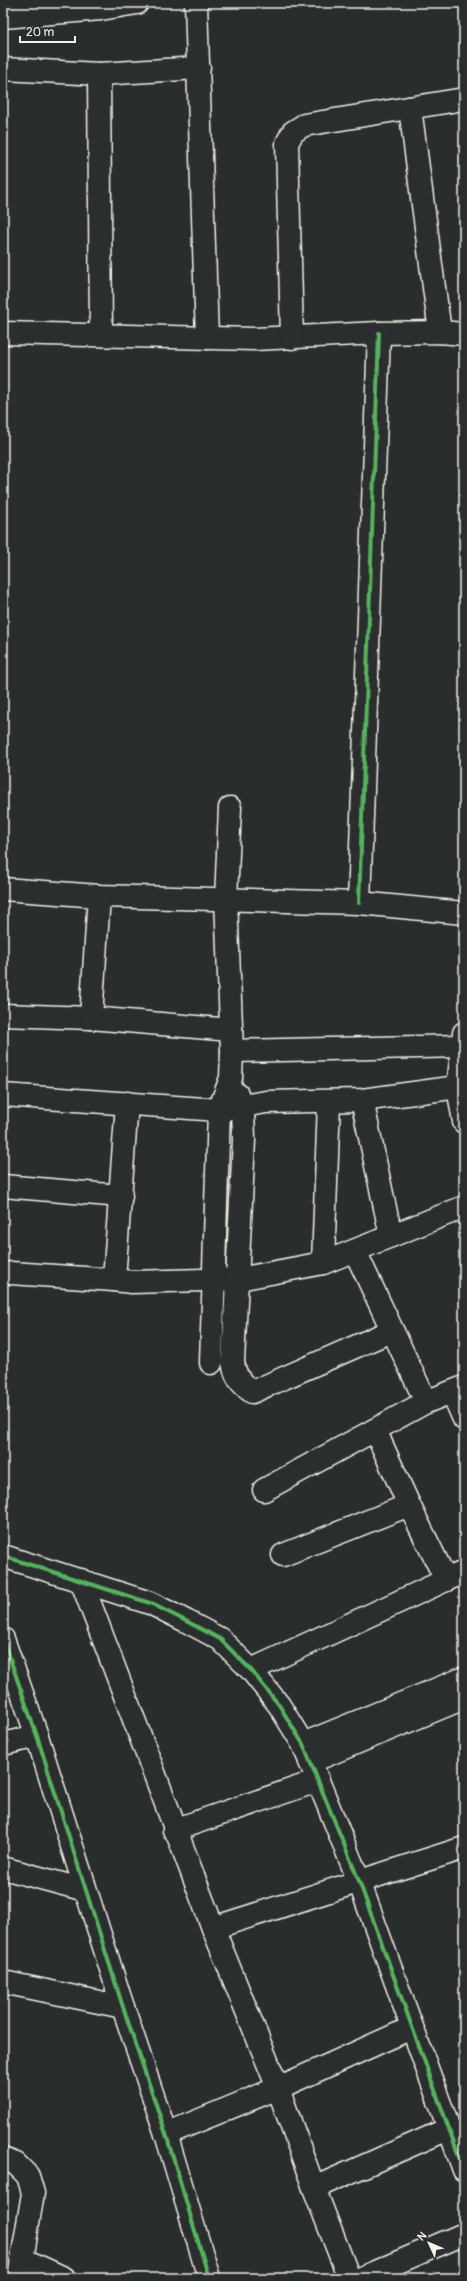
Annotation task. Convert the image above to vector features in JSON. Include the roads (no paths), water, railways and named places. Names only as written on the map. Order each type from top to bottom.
[{"type":"street","points":[[3,17],[137,3]]},
{"type":"street","points":[[196,3],[207,338]]},
{"type":"street","points":[[3,69],[99,74],[199,68]]},
{"type":"street","points":[[99,74],[101,334]]},
{"type":"street","points":[[292,338],[287,143],[293,132],[304,125],[464,99]]},
{"type":"street","points":[[410,108],[440,332]]},
{"type":"street","points":[[3,333],[101,334],[207,338],[292,338],[379,333],[440,332],[464,334]]},
{"type":"street","points":[[359,903],[379,333]]},
{"type":"street","points":[[211,1363],[215,1278],[219,1110],[231,1078],[226,899],[230,808]]},
{"type":"street","points":[[3,889],[99,896],[359,903],[464,913]]},
{"type":"street","points":[[91,1018],[99,896]]},
{"type":"street","points":[[3,1015],[91,1018],[231,1040],[463,1041],[458,1087],[464,1122]]},
{"type":"street","points":[[231,1078],[243,1107],[244,1140],[239,1279],[233,1362],[235,1374],[242,1385],[252,1392],[390,1331]]},
{"type":"street","points":[[3,1095],[219,1110],[266,1102],[329,1102],[362,1100],[458,1087]]},
{"type":"street","points":[[362,1100],[391,1236]]},
{"type":"street","points":[[323,1263],[329,1102]]},
{"type":"street","points":[[114,1280],[128,1103]]},
{"type":"street","points":[[3,1186],[121,1196]]},
{"type":"street","points":[[11,1273],[132,1282],[215,1278],[239,1279],[323,1263],[464,1207]]},
{"type":"street","points":[[355,1251],[390,1331],[426,1402]]},
{"type":"street","points":[[264,1490],[426,1402],[458,1389],[464,1420]]},
{"type":"street","points":[[251,1670],[455,1576],[409,1506],[375,1430]]},
{"type":"street","points":[[283,1555],[409,1506]]},
{"type":"street","points":[[3,1556],[150,1603],[220,1639],[251,1670],[279,1705],[310,1762],[359,1881],[448,2129],[462,2161]]},
{"type":"street","points":[[81,1580],[174,1830],[278,2088],[314,2188],[349,2278]]},
{"type":"street","points":[[3,1639],[37,1736],[122,2007],[166,2134],[209,2278]]},
{"type":"street","points":[[174,1830],[310,1762],[464,1678]]},
{"type":"street","points":[[310,1762],[464,1698]]},
{"type":"street","points":[[3,1744],[37,1736]]},
{"type":"street","points":[[213,1928],[464,1848]]},
{"type":"street","points":[[3,1868],[85,1890]]},
{"type":"street","points":[[3,1982],[122,2007]]},
{"type":"street","points":[[166,2134],[278,2088],[411,2028]]},
{"type":"street","points":[[314,2188],[448,2129]]},
{"type":"street","points":[[3,2159],[16,2164],[28,2176],[33,2193],[21,2269],[64,2278]]},
{"type":"street","points":[[362,2278],[464,2234]]}]
